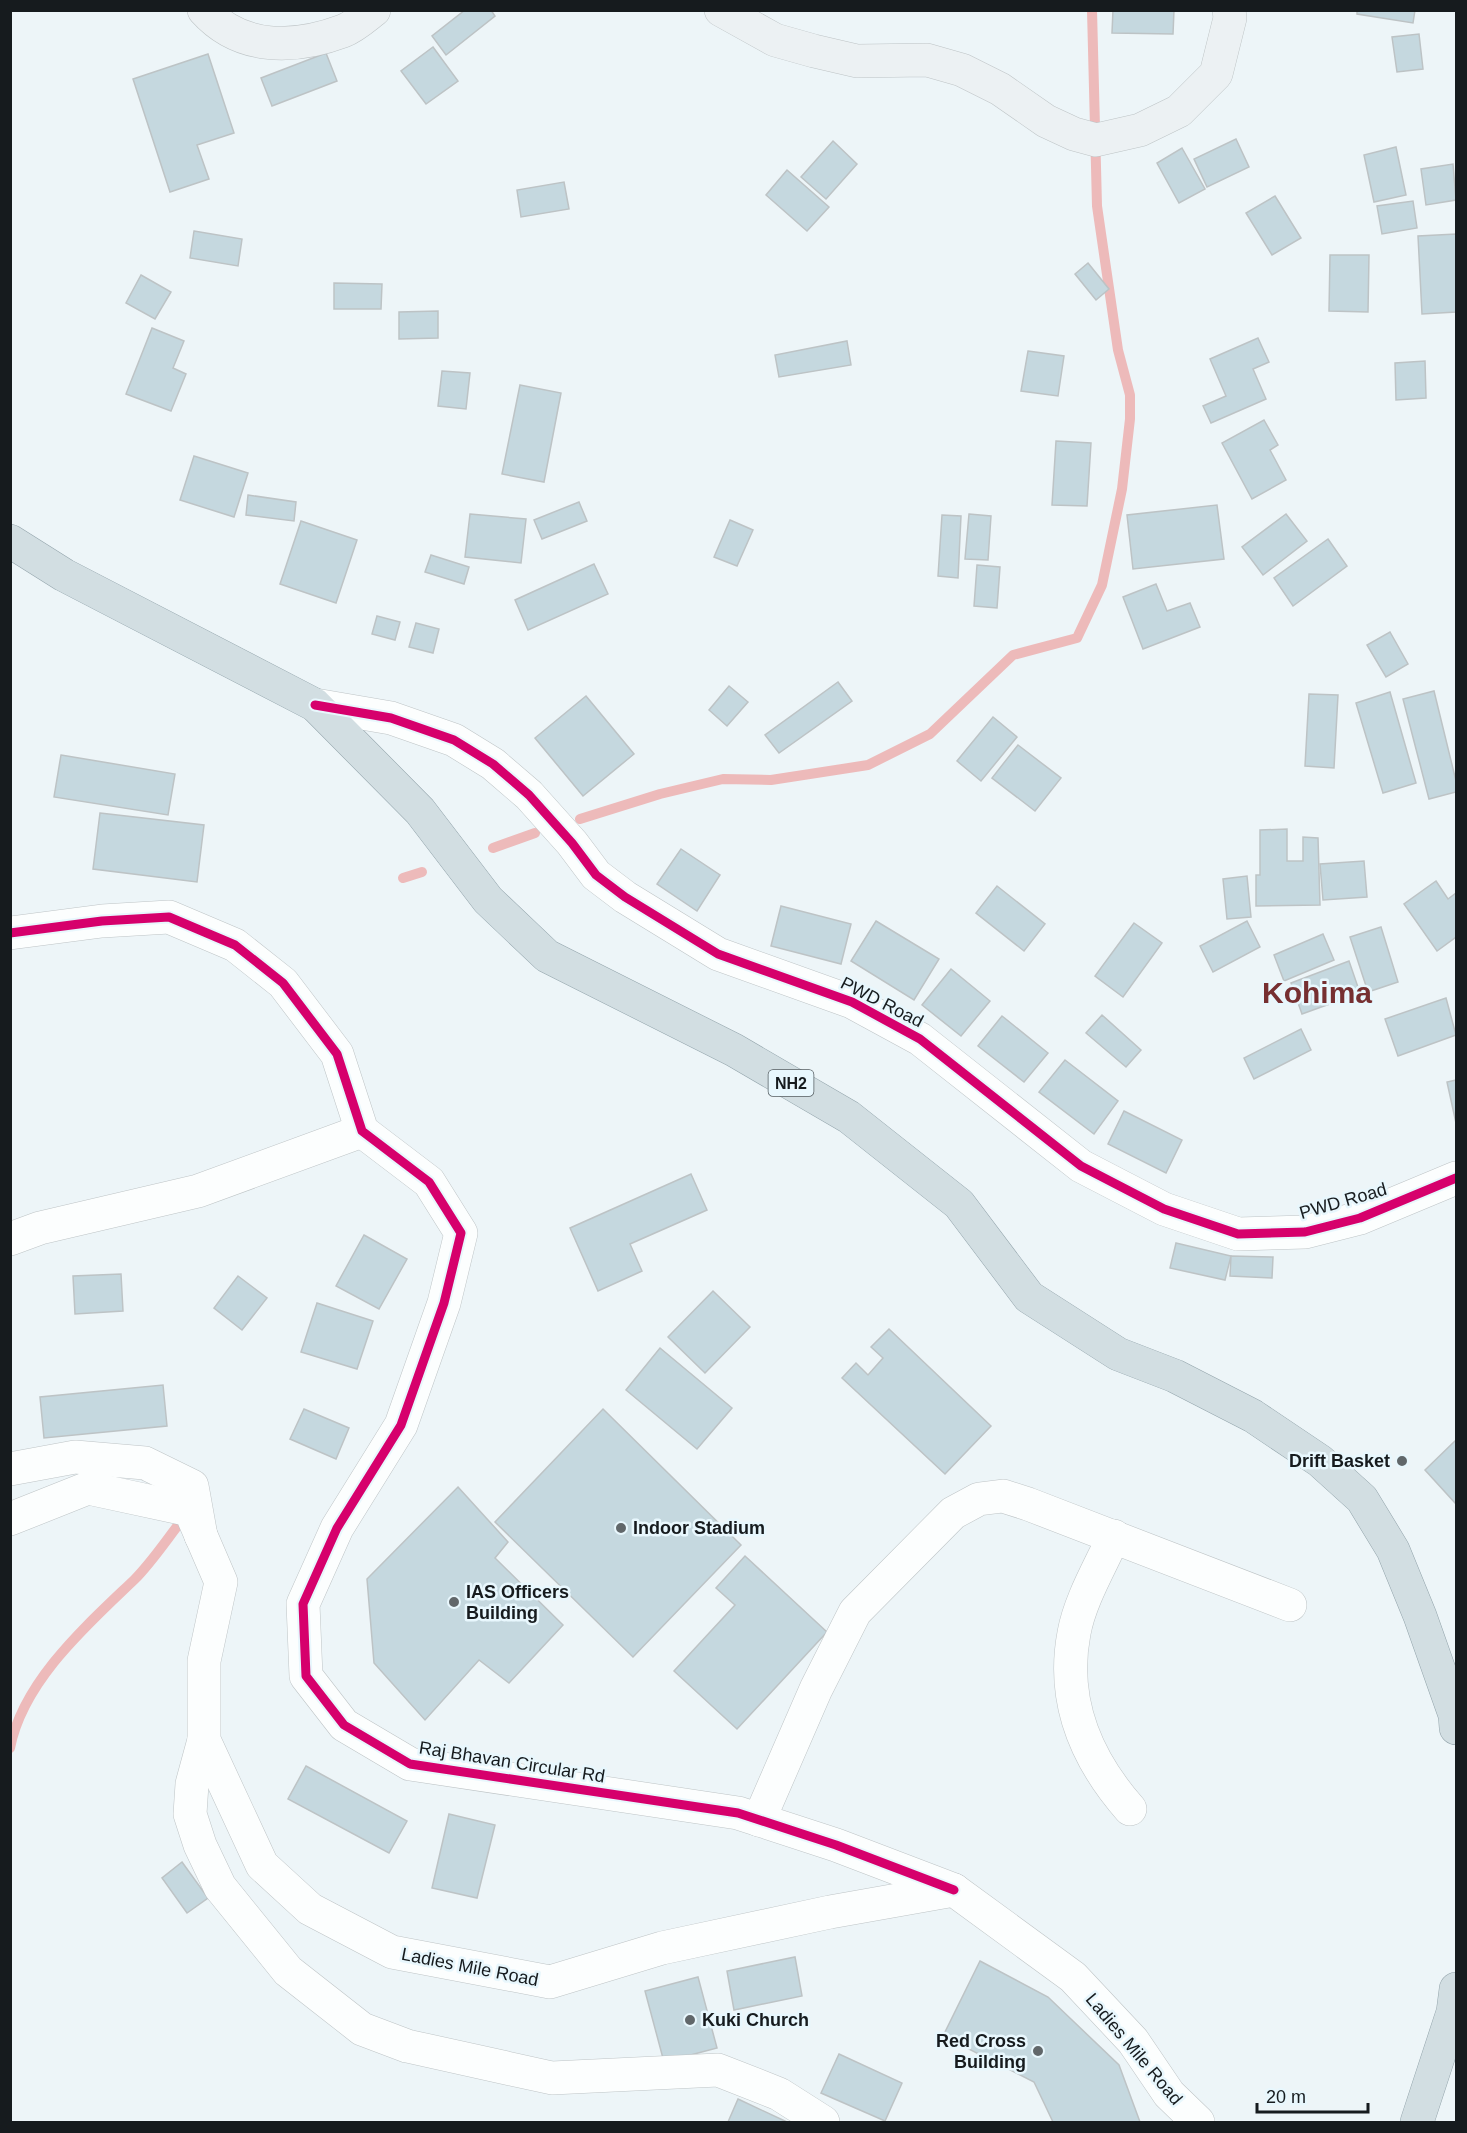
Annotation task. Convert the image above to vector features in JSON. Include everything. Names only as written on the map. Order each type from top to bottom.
[{"type":"highway","name":"NH2","points":[[10,541],[64,576],[315,705],[420,811],[488,900],[547,956],[734,1050],[849,1117],[959,1204],[1029,1297],[1118,1354],[1175,1376],[1253,1416],[1320,1461],[1362,1499],[1393,1550],[1420,1616],[1456,1719]]},
{"type":"highway","points":[[1417,2122],[1453,2012],[1456,1989]]},
{"type":"main road","points":[[204,10],[216,24],[254,42],[276,45],[345,31],[374,10]]},
{"type":"main road","points":[[721,10],[775,40],[825,54],[857,61],[927,60],[962,70],[1000,89],[1046,121],[1074,134],[1096,140],[1140,130],[1179,111],[1216,74],[1230,18],[1229,10]]},
{"type":"street","name":"PWD Road","points":[[315,705],[392,717],[454,740],[493,764],[529,795],[572,843],[596,875],[625,897],[718,954],[852,1002],[920,1039],[1081,1166],[1164,1209],[1238,1234],[1305,1232],[1360,1218],[1456,1178]]},
{"type":"street","points":[[10,933],[102,921],[169,916],[235,945],[282,983],[337,1054],[362,1131],[198,1191],[40,1228],[10,1239]]},
{"type":"street","name":"Raj Bhavan Circular Rd","points":[[362,1131],[429,1182],[460,1233],[444,1303],[401,1425],[337,1528],[303,1604],[306,1676],[344,1725],[411,1764],[738,1813],[836,1845],[954,1890]]},
{"type":"street","points":[[10,1469],[75,1457],[145,1463],[192,1486],[201,1536]]},
{"type":"street","name":"Ladies Mile Road","points":[[10,1519],[88,1488],[190,1510],[220,1582],[204,1661],[204,1740],[262,1865],[310,1909],[392,1952],[550,1982],[663,1948],[830,1912],[954,1890],[1073,1977],[1133,2042],[1169,2094],[1198,2122]]},
{"type":"street","points":[[759,1820],[820,1679],[855,1612],[953,1512],[979,1499],[1003,1496],[1114,1536],[1290,1605]]},
{"type":"street","points":[[1114,1536],[1080,1614],[1074,1633],[1071,1668],[1074,1705],[1084,1742],[1098,1769],[1130,1809]]},
{"type":"street","points":[[204,1740],[192,1784],[190,1814],[200,1845],[220,1887],[288,1971],[362,2029],[407,2046],[552,2078],[718,2070],[779,2094],[823,2122]]},
{"type":"building","points":[[465,10],[491,10],[495,16],[446,55],[432,36]]},
{"type":"building","points":[[1113,10],[1174,10],[1173,34],[1112,33]]},
{"type":"building","points":[[1357,10],[1415,10],[1413,23],[1357,14]]},
{"type":"building","points":[[1419,34],[1423,69],[1397,72],[1392,37]]},
{"type":"building","points":[[433,47],[458,81],[426,104],[401,71]]},
{"type":"building","points":[[326,53],[337,81],[272,106],[261,78]]},
{"type":"building","points":[[208,54],[234,133],[197,145],[209,179],[170,192],[133,79]]},
{"type":"building","points":[[1236,139],[1249,167],[1207,187],[1194,159]]},
{"type":"building","points":[[833,141],[857,164],[826,199],[801,177]]},
{"type":"building","points":[[1396,147],[1406,195],[1374,202],[1364,155]]},
{"type":"building","points":[[1182,148],[1205,189],[1179,203],[1157,163]]},
{"type":"building","points":[[1453,164],[1456,200],[1426,205],[1421,169]]},
{"type":"building","points":[[787,170],[829,207],[807,231],[766,195]]},
{"type":"building","points":[[564,182],[569,209],[521,217],[517,190]]},
{"type":"building","points":[[1275,196],[1301,238],[1272,255],[1246,213]]},
{"type":"building","points":[[1413,201],[1417,228],[1382,234],[1377,206]]},
{"type":"building","points":[[194,231],[242,239],[238,266],[190,258]]},
{"type":"building","points":[[1456,234],[1456,312],[1422,314],[1418,236]]},
{"type":"building","points":[[1330,255],[1369,255],[1368,312],[1329,311]]},
{"type":"building","points":[[1088,263],[1109,289],[1096,300],[1075,274]]},
{"type":"building","points":[[141,275],[171,292],[155,319],[126,303]]},
{"type":"building","points":[[334,283],[382,284],[381,309],[334,309]]},
{"type":"building","points":[[438,311],[438,338],[399,339],[399,312]]},
{"type":"building","points":[[152,328],[184,341],[173,368],[186,374],[171,411],[126,394]]},
{"type":"building","points":[[1258,338],[1269,362],[1253,369],[1266,399],[1211,423],[1203,406],[1226,396],[1210,359]]},
{"type":"building","points":[[847,341],[851,365],[779,377],[775,355]]},
{"type":"building","points":[[1028,351],[1064,356],[1058,396],[1021,391]]},
{"type":"building","points":[[1425,361],[1426,398],[1396,400],[1395,363]]},
{"type":"building","points":[[442,371],[470,373],[466,409],[438,406]]},
{"type":"building","points":[[520,385],[561,393],[544,482],[502,474]]},
{"type":"building","points":[[1264,420],[1278,445],[1270,450],[1286,480],[1252,499],[1222,443]]},
{"type":"building","points":[[1056,441],[1091,443],[1087,506],[1052,505]]},
{"type":"building","points":[[194,456],[248,473],[234,517],[180,500]]},
{"type":"building","points":[[248,495],[296,502],[294,521],[246,515]]},
{"type":"building","points":[[579,502],[587,521],[542,539],[534,520]]},
{"type":"building","points":[[1217,505],[1224,559],[1133,569],[1127,515]]},
{"type":"building","points":[[470,514],[526,519],[521,563],[465,557]]},
{"type":"building","points":[[969,514],[991,516],[988,560],[965,559]]},
{"type":"building","points":[[1286,514],[1307,541],[1263,575],[1242,547]]},
{"type":"building","points":[[942,515],[961,516],[958,578],[938,576]]},
{"type":"building","points":[[730,520],[753,530],[737,566],[714,557]]},
{"type":"building","points":[[301,521],[357,540],[336,603],[280,584]]},
{"type":"building","points":[[1328,539],[1347,566],[1293,606],[1274,578]]},
{"type":"building","points":[[431,555],[469,567],[464,584],[425,572]]},
{"type":"building","points":[[594,564],[608,594],[528,630],[515,600]]},
{"type":"building","points":[[977,565],[1000,567],[997,608],[974,606]]},
{"type":"building","points":[[1156,584],[1167,611],[1190,603],[1200,627],[1143,649],[1123,597]]},
{"type":"building","points":[[377,616],[400,622],[395,640],[372,634]]},
{"type":"building","points":[[416,623],[439,629],[433,653],[409,647]]},
{"type":"building","points":[[1390,632],[1408,664],[1386,677],[1367,645]]},
{"type":"building","points":[[838,682],[852,701],[779,753],[765,735]]},
{"type":"building","points":[[729,686],[748,702],[727,726],[709,710]]},
{"type":"building","points":[[1434,691],[1456,781],[1456,792],[1429,799],[1403,699]]},
{"type":"building","points":[[1390,692],[1416,783],[1383,793],[1356,703]]},
{"type":"building","points":[[1309,694],[1338,695],[1334,768],[1305,766]]},
{"type":"building","points":[[586,696],[634,754],[583,796],[535,738]]},
{"type":"building","points":[[993,717],[1017,737],[981,781],[957,761]]},
{"type":"building","points":[[1018,745],[1061,778],[1035,811],[992,778]]},
{"type":"building","points":[[61,755],[175,774],[168,815],[54,797]]},
{"type":"building","points":[[100,813],[204,825],[197,882],[93,869]]},
{"type":"building","points":[[1287,829],[1287,861],[1303,861],[1303,837],[1318,838],[1320,905],[1256,906],[1256,875],[1260,875],[1260,830]]},
{"type":"building","points":[[681,849],[720,875],[697,911],[657,884]]},
{"type":"building","points":[[1364,861],[1367,897],[1323,900],[1320,864]]},
{"type":"building","points":[[1247,876],[1251,917],[1227,919],[1223,879]]},
{"type":"building","points":[[1436,881],[1448,899],[1456,893],[1456,937],[1437,951],[1404,904]]},
{"type":"building","points":[[997,886],[1045,924],[1024,951],[976,913]]},
{"type":"building","points":[[781,906],[851,924],[841,964],[771,946]]},
{"type":"building","points":[[876,921],[939,959],[914,1000],[851,961]]},
{"type":"building","points":[[1247,921],[1260,947],[1213,972],[1200,946]]},
{"type":"building","points":[[1134,923],[1162,943],[1123,997],[1095,976]]},
{"type":"building","points":[[1381,927],[1398,982],[1368,992],[1350,937]]},
{"type":"building","points":[[1323,934],[1334,960],[1284,981],[1274,955]]},
{"type":"building","points":[[1349,961],[1360,993],[1302,1014],[1291,983]]},
{"type":"building","points":[[951,969],[990,1001],[961,1036],[922,1005]]},
{"type":"building","points":[[1446,998],[1456,1035],[1398,1056],[1385,1019]]},
{"type":"building","points":[[1102,1015],[1141,1050],[1126,1067],[1086,1033]]},
{"type":"building","points":[[1002,1016],[1048,1053],[1024,1082],[978,1046]]},
{"type":"building","points":[[1301,1029],[1311,1050],[1254,1079],[1244,1058]]},
{"type":"building","points":[[1065,1060],[1118,1101],[1094,1134],[1039,1092]]},
{"type":"building","points":[[1456,1080],[1456,1123],[1447,1082]]},
{"type":"building","points":[[1124,1111],[1182,1140],[1166,1173],[1108,1144]]},
{"type":"building","points":[[691,1174],[707,1210],[630,1244],[642,1271],[598,1291],[570,1228]]},
{"type":"building","points":[[364,1235],[407,1259],[379,1309],[336,1286]]},
{"type":"building","points":[[1176,1243],[1231,1256],[1225,1280],[1170,1268]]},
{"type":"building","points":[[1231,1256],[1273,1257],[1272,1278],[1230,1276]]},
{"type":"building","points":[[121,1274],[123,1311],[75,1314],[73,1276]]},
{"type":"building","points":[[238,1276],[267,1298],[242,1330],[214,1308]]},
{"type":"building","points":[[713,1291],[750,1327],[705,1373],[668,1337]]},
{"type":"building","points":[[317,1303],[373,1321],[357,1369],[301,1352]]},
{"type":"building","points":[[889,1329],[991,1426],[945,1474],[842,1378],[856,1363],[868,1375],[883,1358],[871,1347]]},
{"type":"building","points":[[660,1348],[732,1408],[697,1449],[626,1390]]},
{"type":"building","points":[[163,1385],[167,1426],[44,1438],[40,1397]]},
{"type":"building","points":[[304,1409],[349,1428],[336,1459],[290,1439]]},
{"type":"building","name":"Indoor Stadium","points":[[603,1409],[741,1545],[633,1657],[495,1522]]},
{"type":"building","points":[[1456,1440],[1456,1504],[1425,1470]]},
{"type":"building","name":"IAS Officers Building","points":[[458,1487],[508,1542],[495,1558],[563,1625],[509,1683],[479,1660],[425,1720],[374,1663],[367,1579]]},
{"type":"building","points":[[745,1556],[827,1632],[737,1729],[674,1671],[735,1605],[716,1588]]},
{"type":"building","points":[[306,1766],[407,1821],[389,1853],[288,1799]]},
{"type":"building","points":[[449,1814],[495,1825],[477,1898],[432,1888]]},
{"type":"building","points":[[182,1862],[208,1898],[187,1913],[162,1878]]},
{"type":"building","points":[[795,1957],[802,1996],[734,2010],[727,1971]]},
{"type":"building","name":"Red Cross Building","points":[[980,1961],[1048,1997],[1119,2065],[1140,2122],[1053,2122],[1034,2082],[943,2036]]},
{"type":"building","points":[[698,1977],[717,2048],[664,2062],[645,1991]]},
{"type":"building","points":[[839,2054],[902,2083],[885,2121],[821,2093]]},
{"type":"building","points":[[738,2099],[787,2122],[728,2122]]},
{"type":"waterway","points":[[580,819],[660,794],[723,779],[771,780],[868,765],[930,734],[1013,655],[1077,638],[1102,585],[1122,489],[1130,419],[1130,395],[1118,350],[1097,206],[1092,10]]},
{"type":"waterway","points":[[493,848],[535,833]]},
{"type":"waterway","points":[[403,878],[422,872]]},
{"type":"waterway","points":[[10,1748],[17,1723],[43,1677],[78,1635],[141,1573],[186,1515]]},
{"type":"cycle path","points":[[315,705],[391,718],[454,740],[493,764],[529,795],[572,843],[596,875],[625,897],[718,954],[852,1002],[920,1039],[1081,1166],[1164,1209],[1238,1234],[1305,1232],[1360,1218],[1456,1178]]},
{"type":"cycle path","points":[[10,933],[102,921],[169,917],[235,945],[283,983],[337,1054],[362,1131],[429,1182],[461,1233],[444,1303],[401,1425],[337,1528],[303,1604],[306,1676],[344,1725],[410,1764],[738,1813],[836,1845],[954,1890]]},
{"type":"place","name":"Drift Basket","points":[[1402,1461]]},
{"type":"place","name":"Indoor Stadium","points":[[621,1528]]},
{"type":"place","name":"IAS Officers Building","points":[[454,1602]]},
{"type":"place","name":"Kuki Church","points":[[690,2020]]},
{"type":"place","name":"Red Cross Building","points":[[1038,2051]]},
{"type":"district","name":"Kohima","points":[[1317,993]]}]
